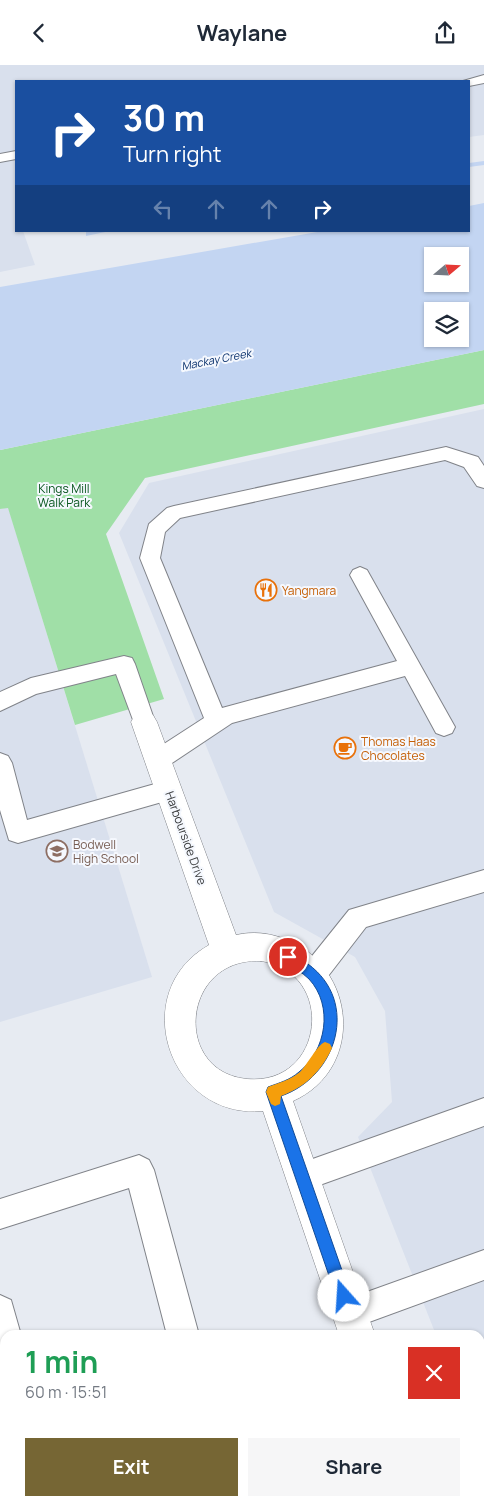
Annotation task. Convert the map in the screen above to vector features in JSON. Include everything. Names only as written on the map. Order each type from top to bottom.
[{"type":"street","name":"Harbourside Drive","points":[[144,722],[227,953]]},
{"type":"street","points":[[258,949],[274,951],[302,965],[314,975],[328,1003],[331,1019],[324,1051],[316,1065],[304,1077],[289,1086],[273,1092],[239,1092],[217,1084],[197,1069],[181,1042],[178,1027],[178,1011],[182,996],[200,970],[227,953],[258,949]]},
{"type":"street","points":[[273,1092],[354,1324]]},
{"type":"lane","points":[[470,82],[484,79]]},
{"type":"lane","points":[[0,158],[15,155]]},
{"type":"lane","points":[[216,721],[150,558],[156,529],[174,513],[446,453],[472,462],[484,481]]},
{"type":"lane","points":[[360,575],[444,727]]},
{"type":"lane","points":[[0,702],[31,687],[124,663],[144,722]]},
{"type":"lane","points":[[158,760],[225,716],[410,666]]},
{"type":"lane","points":[[0,763],[18,833],[169,790]]},
{"type":"lane","points":[[314,975],[358,918],[484,881]]},
{"type":"lane","points":[[302,1176],[484,1111]]},
{"type":"lane","points":[[0,1214],[139,1170],[182,1330]]},
{"type":"lane","points":[[354,1324],[484,1265]]},
{"type":"lane","points":[[0,1311],[4,1330]]},
{"type":"shaded area","points":[[0,65],[484,65],[484,135],[470,137],[470,80],[15,80],[15,232],[23,232],[35,265],[0,272]]},
{"type":"shaded area","points":[[484,409],[484,1330],[434,1330],[358,1137],[392,1102],[385,1011],[355,957],[274,912],[119,533],[149,483]]},
{"type":"shaded area","name":"Bodwell High School","points":[[8,507],[152,977],[0,1022],[0,509]]},
{"type":"green space","name":"Kings Mill Walk Park","points":[[484,350],[484,404],[145,478],[106,534],[164,699],[75,725],[8,508],[0,509],[0,450]]},
{"type":"water","name":"Mackay Creek","points":[[484,203],[484,350],[0,450],[0,287],[317,232],[470,232],[470,206]]},
{"type":"waterway","points":[[470,165],[484,163]]},
{"type":"waterway","points":[[89,234],[100,232]]},
{"type":"slow traffic","points":[[275,1100],[273,1092],[289,1086],[304,1077],[316,1065],[325,1048]]},
{"type":"place","name":"Yangmara","points":[[266,590]]},
{"type":"place","name":"Thomas Haas Chocolates","points":[[345,748]]},
{"type":"place","name":"Bodwell High School","points":[[57,851]]},
{"type":"route","points":[[288,957],[314,975],[328,1003],[331,1019],[324,1051],[316,1065],[304,1077],[289,1086],[273,1092],[344,1296]]}]
